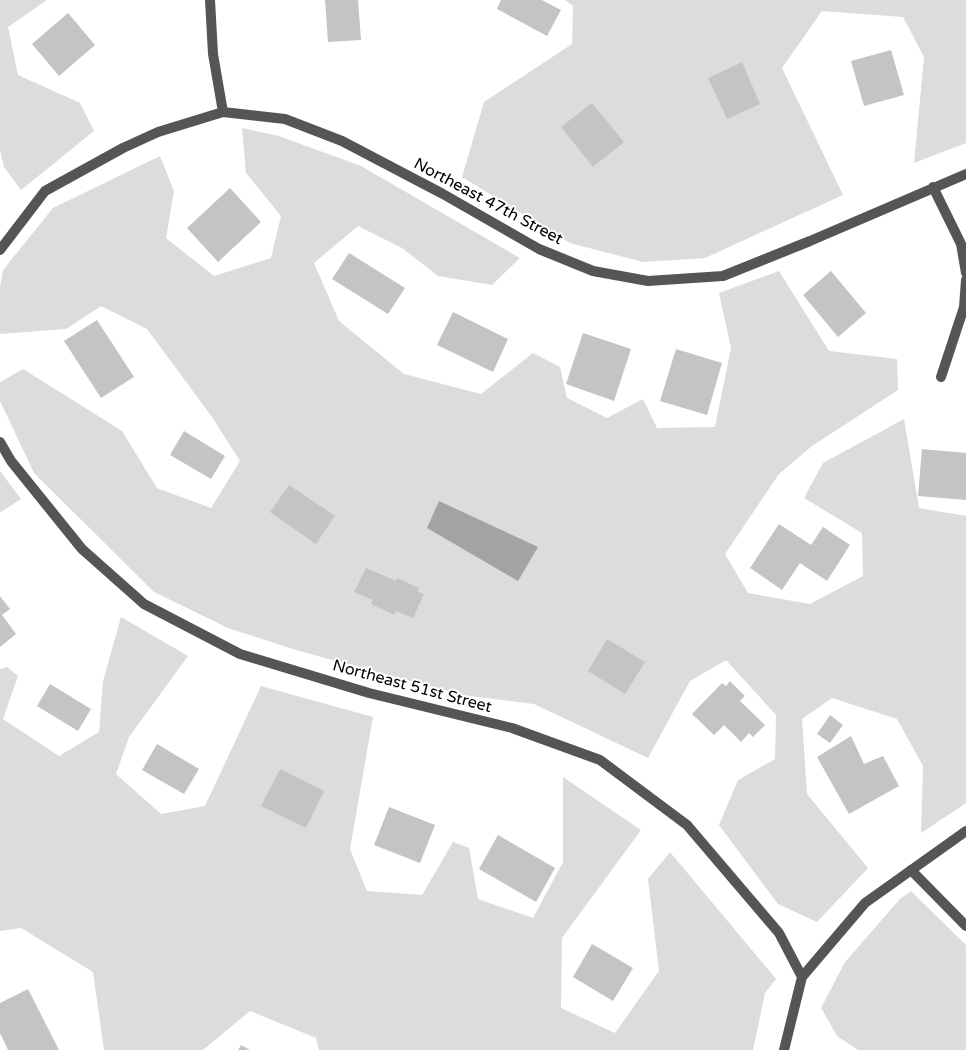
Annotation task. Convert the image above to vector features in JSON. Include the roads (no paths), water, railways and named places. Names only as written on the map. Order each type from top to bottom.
[{"type":"street","points":[[0,250],[45,191],[123,148],[158,132],[223,112],[213,54],[210,0]]},
{"type":"street","name":"Northeast 47th Street","points":[[223,112],[286,119],[342,141],[443,194],[539,249],[593,271],[648,281],[723,276],[966,174]]},
{"type":"street","points":[[933,187],[961,244],[966,272]]},
{"type":"street","points":[[941,377],[964,307],[966,280]]},
{"type":"street","name":"Northeast 51st Street","points":[[0,442],[11,461],[82,549],[144,604],[240,654],[369,694],[512,728],[600,760],[687,825],[779,933],[802,977]]},
{"type":"street","points":[[784,1050],[802,977],[864,903],[966,831]]},
{"type":"street","points":[[911,870],[966,926]]}]
